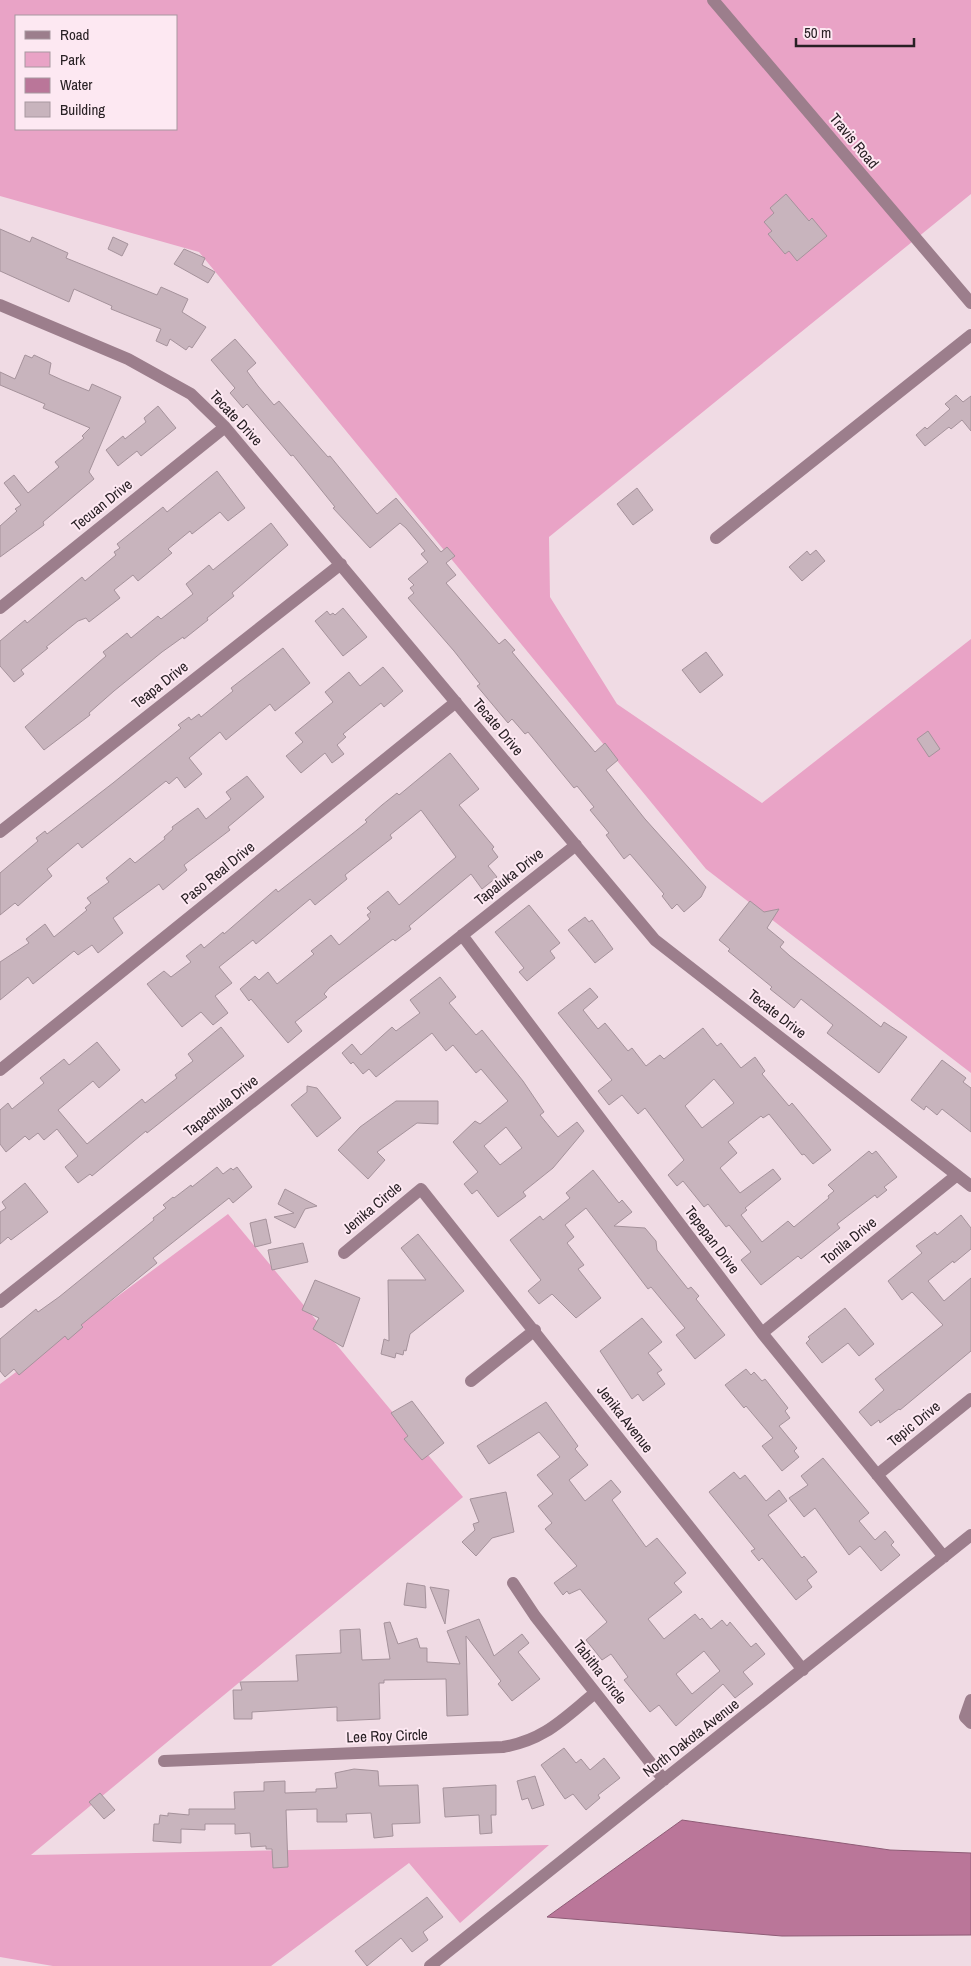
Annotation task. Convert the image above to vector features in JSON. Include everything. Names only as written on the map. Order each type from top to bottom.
[{"type":"street","name":"Travis Road","points":[[713,0],[971,303]]},
{"type":"street","name":"Tecate Drive","points":[[0,305],[128,359],[191,394],[225,427],[655,940],[971,1186]]},
{"type":"street","points":[[716,538],[971,335]]},
{"type":"street","name":"Tecuan Drive","points":[[0,608],[225,427]]},
{"type":"street","name":"Teapa Drive","points":[[0,832],[340,564]]},
{"type":"street","name":"Paso Real Drive","points":[[0,1070],[456,702]]},
{"type":"street","name":"Tapaluka Drive","points":[[462,935],[576,845]]},
{"type":"street","name":"Tapachula Drive","points":[[0,1302],[462,935]]},
{"type":"street","name":"Tepepan Drive","points":[[462,935],[762,1333],[944,1557]]},
{"type":"street","name":"Tonila Drive","points":[[762,1333],[957,1175]]},
{"type":"street","name":"Jenika Circle","points":[[344,1253],[421,1189]]},
{"type":"street","name":"Jenika Avenue","points":[[421,1189],[535,1330],[803,1670]]},
{"type":"street","points":[[471,1381],[535,1330]]},
{"type":"street","name":"Tepic Drive","points":[[877,1475],[971,1399]]},
{"type":"street","name":"North Dakota Avenue","points":[[430,1966],[971,1535]]},
{"type":"street","name":"Tabitha Circle","points":[[513,1583],[535,1616],[664,1780]]},
{"type":"street","name":"Lee Roy Circle","points":[[164,1761],[503,1747],[522,1744],[541,1736],[595,1693]]},
{"type":"street","points":[[971,1700],[965,1717],[971,1723]]},
{"type":"green space","points":[[0,0],[971,0],[971,194],[549,537],[550,597],[617,704],[762,803],[971,639],[971,1073],[706,869],[199,252],[0,196]]},
{"type":"green space","points":[[228,1214],[463,1497],[31,1855],[549,1845],[460,1923],[409,1863],[271,1966],[53,1966],[0,1957],[0,1384]]},
{"type":"water","points":[[682,1820],[890,1850],[971,1853],[971,1935],[782,1936],[547,1917]]},
{"type":"building","points":[[786,194],[809,221],[812,218],[827,236],[797,261],[789,251],[785,254],[768,234],[772,231],[764,222],[774,213],[770,208]]},
{"type":"building","points":[[0,229],[30,242],[32,237],[68,253],[66,258],[157,295],[161,287],[188,299],[182,312],[206,327],[192,348],[189,346],[186,350],[170,339],[167,346],[156,341],[161,329],[111,309],[112,306],[74,289],[69,302],[0,271]]},
{"type":"building","points":[[113,237],[128,244],[122,256],[108,249]]},
{"type":"building","points":[[184,249],[205,258],[202,265],[215,272],[208,283],[174,264]]},
{"type":"building","points":[[235,339],[256,363],[247,371],[258,386],[274,405],[279,401],[328,457],[330,456],[377,514],[396,498],[441,552],[447,547],[455,556],[446,563],[456,575],[446,583],[499,644],[505,639],[515,650],[512,652],[595,752],[605,743],[618,760],[606,770],[645,819],[706,887],[701,897],[684,912],[677,904],[672,909],[662,896],[664,894],[630,854],[624,859],[606,835],[609,833],[590,810],[594,807],[577,786],[574,788],[528,732],[525,734],[512,719],[508,723],[477,686],[480,684],[454,651],[408,598],[414,593],[410,588],[414,585],[408,579],[428,562],[421,554],[425,551],[406,528],[400,523],[370,548],[333,508],[335,507],[293,455],[291,456],[247,404],[243,408],[230,393],[235,388],[211,360]]},
{"type":"building","points":[[25,355],[32,358],[34,355],[51,363],[49,374],[62,380],[89,391],[92,384],[121,397],[89,472],[94,479],[43,522],[44,525],[0,557],[0,526],[21,505],[4,483],[14,475],[28,493],[59,467],[55,462],[84,438],[82,436],[90,428],[43,408],[45,404],[0,385],[0,372],[15,379]]},
{"type":"building","points":[[956,395],[963,402],[971,396],[971,431],[962,420],[951,429],[949,427],[925,446],[916,435],[925,427],[927,429],[950,409],[945,404]]},
{"type":"building","points":[[158,406],[176,428],[141,456],[137,451],[118,466],[106,450],[123,436],[125,439],[146,422],[144,418]]},
{"type":"building","points":[[217,471],[245,508],[228,521],[220,512],[192,534],[190,531],[168,549],[172,553],[138,581],[133,575],[114,590],[120,598],[89,622],[86,618],[78,621],[46,647],[48,648],[21,670],[24,674],[14,682],[0,666],[0,641],[25,620],[27,623],[82,577],[85,581],[116,555],[114,552],[120,548],[117,544],[163,507],[167,512]]},
{"type":"building","points":[[637,488],[653,510],[633,525],[617,504]]},
{"type":"building","points":[[271,523],[288,545],[232,593],[234,596],[207,618],[208,620],[184,639],[183,637],[162,652],[114,691],[89,713],[90,715],[44,750],[25,727],[106,656],[103,652],[127,633],[131,638],[158,616],[161,619],[193,594],[186,584],[209,565],[213,570]]},
{"type":"building","points":[[816,550],[825,561],[802,581],[789,567],[807,551],[810,555]]},
{"type":"building","points":[[343,608],[367,637],[343,656],[315,621],[327,611],[330,615],[333,613],[335,615]]},
{"type":"building","points":[[283,648],[310,683],[275,711],[270,704],[226,740],[220,732],[189,758],[202,774],[185,788],[177,777],[169,784],[166,781],[82,848],[78,843],[47,869],[52,876],[18,906],[15,903],[0,915],[0,873],[38,841],[36,838],[45,831],[47,834],[113,783],[181,728],[178,725],[189,717],[191,720],[199,714],[201,717],[233,691],[231,688]]},
{"type":"building","points":[[706,652],[723,675],[700,693],[682,670]]},
{"type":"building","points":[[383,667],[403,691],[384,707],[381,703],[343,734],[346,737],[337,745],[344,754],[332,763],[325,753],[301,773],[286,756],[303,742],[295,733],[333,702],[325,692],[349,672],[360,686]]},
{"type":"building","points":[[928,731],[940,749],[929,757],[917,739]]},
{"type":"building","points":[[450,753],[479,789],[459,805],[494,847],[492,849],[498,857],[488,866],[497,877],[482,889],[471,874],[409,926],[411,929],[395,941],[393,939],[329,988],[324,994],[327,997],[295,1022],[302,1031],[288,1043],[251,999],[249,1001],[240,989],[255,976],[259,980],[268,972],[277,984],[314,954],[311,951],[331,935],[339,945],[370,919],[367,915],[371,912],[367,908],[388,891],[399,905],[456,857],[421,810],[390,835],[392,838],[345,875],[347,879],[315,905],[310,899],[256,944],[253,940],[219,967],[232,983],[215,996],[228,1013],[213,1025],[201,1012],[182,1027],[147,984],[164,971],[171,977],[191,962],[186,956],[201,944],[204,948],[223,932],[224,934],[276,889],[278,892],[367,822],[365,820],[382,805],[397,793],[399,795]]},
{"type":"building","points":[[247,776],[264,797],[228,827],[230,830],[184,865],[187,870],[163,890],[159,884],[113,918],[123,933],[98,953],[92,945],[78,955],[74,951],[33,984],[28,977],[0,1000],[0,962],[29,943],[26,939],[45,924],[54,937],[87,910],[85,908],[91,903],[87,898],[109,882],[106,878],[130,858],[135,863],[165,839],[164,837],[173,829],[172,827],[198,808],[206,819],[231,799],[226,792]]},
{"type":"building","points":[[750,901],[764,912],[779,909],[767,928],[784,942],[780,947],[790,956],[881,1027],[884,1022],[907,1037],[879,1073],[827,1033],[833,1025],[801,999],[794,1008],[770,989],[772,987],[728,951],[730,949],[719,940]]},
{"type":"building","points":[[529,905],[560,943],[550,951],[555,958],[527,981],[519,972],[524,968],[495,932]]},
{"type":"building","points":[[585,917],[589,922],[592,920],[613,949],[595,963],[568,930]]},
{"type":"building","points":[[440,977],[456,997],[449,1003],[476,1035],[482,1030],[523,1081],[544,1112],[540,1115],[558,1137],[577,1122],[584,1131],[553,1168],[523,1192],[526,1196],[498,1217],[477,1190],[472,1194],[464,1184],[478,1172],[453,1142],[475,1121],[480,1124],[508,1101],[481,1069],[476,1073],[453,1045],[446,1051],[432,1033],[376,1077],[369,1069],[363,1074],[342,1053],[352,1044],[361,1055],[392,1027],[396,1031],[420,1013],[410,1000]],"holes":[[[506,1127],[522,1148],[500,1165],[484,1146]]]},
{"type":"building","points":[[590,988],[598,997],[583,1010],[598,1029],[605,1023],[628,1051],[632,1048],[646,1066],[660,1055],[664,1059],[703,1028],[717,1046],[721,1043],[741,1068],[755,1057],[765,1071],[762,1074],[789,1106],[792,1103],[831,1150],[813,1164],[804,1154],[802,1155],[769,1114],[763,1118],[761,1116],[728,1142],[737,1153],[720,1168],[740,1193],[773,1169],[781,1179],[745,1208],[747,1210],[741,1215],[762,1242],[788,1221],[794,1227],[829,1198],[828,1196],[834,1191],[828,1185],[869,1151],[872,1154],[876,1151],[897,1177],[884,1187],[887,1190],[877,1198],[875,1195],[837,1224],[840,1228],[830,1236],[801,1259],[798,1256],[761,1285],[741,1260],[751,1252],[729,1225],[726,1227],[708,1204],[704,1207],[683,1181],[677,1186],[668,1175],[684,1160],[645,1108],[638,1114],[622,1095],[609,1105],[598,1091],[612,1080],[558,1013]],"holes":[[[714,1079],[734,1103],[702,1128],[685,1106]]]},
{"type":"building","points":[[221,1027],[244,1056],[147,1133],[146,1131],[92,1176],[90,1174],[78,1183],[65,1167],[78,1156],[57,1129],[44,1140],[38,1133],[29,1140],[25,1136],[6,1152],[0,1144],[0,1110],[8,1103],[12,1109],[44,1083],[40,1078],[64,1059],[69,1065],[97,1042],[120,1070],[99,1088],[93,1081],[58,1110],[87,1144],[142,1099],[145,1103],[177,1078],[175,1075],[193,1061],[188,1054]]},
{"type":"building","points":[[942,1060],[966,1078],[963,1082],[971,1088],[971,1132],[942,1109],[937,1115],[926,1106],[924,1110],[911,1100]]},
{"type":"building","points":[[307,1086],[317,1088],[341,1118],[317,1137],[291,1105],[307,1092]]},
{"type":"building","points":[[396,1101],[438,1101],[438,1124],[417,1123],[377,1152],[385,1160],[368,1179],[338,1150],[360,1127]]},
{"type":"building","points":[[217,1167],[223,1174],[231,1168],[233,1170],[237,1167],[252,1187],[233,1203],[229,1198],[153,1258],[157,1263],[81,1325],[83,1327],[68,1340],[65,1336],[19,1375],[14,1369],[5,1377],[0,1371],[0,1339],[36,1309],[38,1312],[59,1297],[154,1220],[153,1218],[166,1208],[163,1205],[173,1197],[191,1185],[192,1187]]},
{"type":"building","points":[[593,1170],[619,1203],[622,1200],[632,1212],[614,1226],[645,1228],[656,1241],[657,1250],[688,1289],[691,1287],[699,1296],[696,1299],[725,1335],[695,1359],[676,1335],[685,1328],[651,1287],[648,1289],[586,1208],[565,1225],[574,1237],[567,1243],[584,1265],[578,1269],[601,1298],[576,1318],[552,1294],[539,1304],[528,1291],[541,1280],[510,1240],[540,1216],[543,1220],[570,1198],[566,1193]]},
{"type":"building","points":[[25,1183],[48,1212],[11,1240],[8,1237],[0,1244],[0,1212],[6,1208],[2,1202]]},
{"type":"building","points":[[285,1189],[317,1206],[305,1209],[295,1228],[274,1217],[294,1213],[278,1204]]},
{"type":"building","points":[[961,1215],[971,1228],[971,1249],[928,1281],[944,1301],[971,1278],[971,1351],[900,1410],[880,1423],[879,1420],[871,1426],[859,1412],[884,1390],[875,1379],[943,1325],[912,1292],[902,1300],[888,1281],[922,1253],[916,1246],[935,1232],[937,1235]]},
{"type":"building","points":[[266,1219],[271,1243],[255,1247],[250,1223]]},
{"type":"building","points":[[418,1234],[464,1291],[410,1334],[406,1351],[404,1350],[403,1355],[396,1353],[395,1358],[381,1354],[384,1339],[389,1341],[388,1280],[426,1280],[401,1248]]},
{"type":"building","points":[[303,1243],[308,1262],[272,1270],[268,1250]]},
{"type":"building","points":[[315,1280],[360,1298],[343,1347],[313,1329],[319,1318],[302,1310]]},
{"type":"building","points":[[845,1308],[874,1344],[859,1356],[848,1343],[822,1363],[806,1343],[810,1339],[808,1337]]},
{"type":"building","points":[[642,1318],[662,1342],[648,1353],[662,1370],[657,1373],[665,1384],[643,1401],[638,1394],[632,1399],[600,1351]]},
{"type":"building","points":[[746,1369],[751,1375],[754,1372],[762,1381],[765,1379],[788,1408],[785,1411],[790,1418],[779,1426],[797,1448],[794,1451],[799,1457],[782,1471],[762,1446],[773,1438],[725,1385]]},
{"type":"building","points":[[412,1401],[444,1443],[422,1460],[404,1439],[408,1436],[391,1413]]},
{"type":"building","points":[[546,1402],[578,1446],[575,1449],[588,1465],[569,1480],[585,1501],[611,1480],[621,1492],[612,1500],[646,1547],[657,1538],[686,1573],[674,1583],[682,1592],[648,1619],[664,1639],[695,1614],[700,1620],[702,1618],[711,1629],[722,1620],[727,1626],[730,1622],[751,1647],[756,1643],[765,1654],[743,1672],[753,1684],[735,1698],[723,1684],[676,1726],[659,1705],[650,1712],[624,1680],[628,1677],[611,1654],[602,1660],[586,1640],[607,1622],[580,1589],[569,1594],[567,1591],[563,1595],[554,1583],[577,1566],[545,1529],[552,1523],[538,1506],[553,1494],[537,1475],[560,1457],[539,1432],[489,1464],[477,1446]],"holes":[[[704,1651],[720,1671],[692,1694],[676,1674]]]},
{"type":"building","points":[[823,1458],[869,1513],[859,1521],[875,1540],[885,1531],[894,1542],[891,1545],[900,1555],[881,1571],[860,1546],[849,1555],[815,1508],[804,1517],[789,1498],[808,1485],[801,1476]]},
{"type":"building","points":[[734,1472],[740,1479],[745,1475],[766,1501],[779,1490],[787,1501],[768,1515],[802,1558],[804,1556],[817,1572],[807,1580],[812,1587],[796,1600],[762,1558],[759,1561],[751,1551],[755,1549],[709,1492]]},
{"type":"building","points":[[506,1492],[514,1532],[492,1538],[476,1556],[462,1542],[475,1530],[473,1524],[479,1522],[470,1499]]},
{"type":"building","points":[[407,1583],[425,1586],[426,1608],[404,1605]]},
{"type":"building","points":[[430,1587],[449,1590],[445,1624]]},
{"type":"building","points":[[479,1619],[494,1656],[522,1634],[529,1643],[518,1652],[540,1679],[512,1701],[498,1684],[501,1681],[466,1636],[468,1715],[447,1716],[446,1679],[384,1680],[384,1683],[379,1683],[380,1719],[337,1721],[337,1707],[252,1712],[252,1719],[234,1719],[233,1690],[242,1690],[240,1682],[298,1681],[296,1655],[341,1653],[340,1630],[360,1629],[362,1660],[390,1659],[384,1623],[390,1622],[398,1644],[417,1638],[420,1648],[427,1648],[427,1662],[460,1664],[447,1631]]},
{"type":"building","points":[[564,1748],[576,1763],[581,1759],[590,1770],[604,1758],[620,1778],[598,1795],[600,1798],[586,1810],[573,1794],[565,1799],[541,1765]]},
{"type":"building","points":[[354,1769],[378,1771],[379,1786],[418,1785],[420,1823],[392,1824],[393,1836],[374,1838],[371,1813],[346,1814],[347,1822],[317,1822],[317,1809],[286,1810],[288,1867],[273,1868],[272,1849],[266,1849],[266,1846],[251,1847],[250,1833],[235,1834],[235,1824],[205,1824],[205,1830],[181,1829],[181,1843],[153,1841],[154,1824],[159,1824],[160,1815],[168,1816],[168,1813],[189,1815],[189,1809],[235,1809],[234,1792],[264,1791],[264,1782],[285,1781],[285,1793],[316,1792],[316,1789],[337,1788],[335,1773]]},
{"type":"building","points":[[535,1776],[544,1805],[532,1809],[528,1798],[522,1800],[517,1781]]},
{"type":"building","points":[[496,1785],[496,1815],[491,1815],[492,1833],[480,1834],[479,1815],[445,1817],[443,1788]]},
{"type":"building","points":[[100,1793],[115,1810],[104,1819],[89,1802]]},
{"type":"building","points":[[427,1897],[443,1917],[423,1932],[428,1940],[412,1952],[401,1938],[367,1966],[355,1951]]}]
